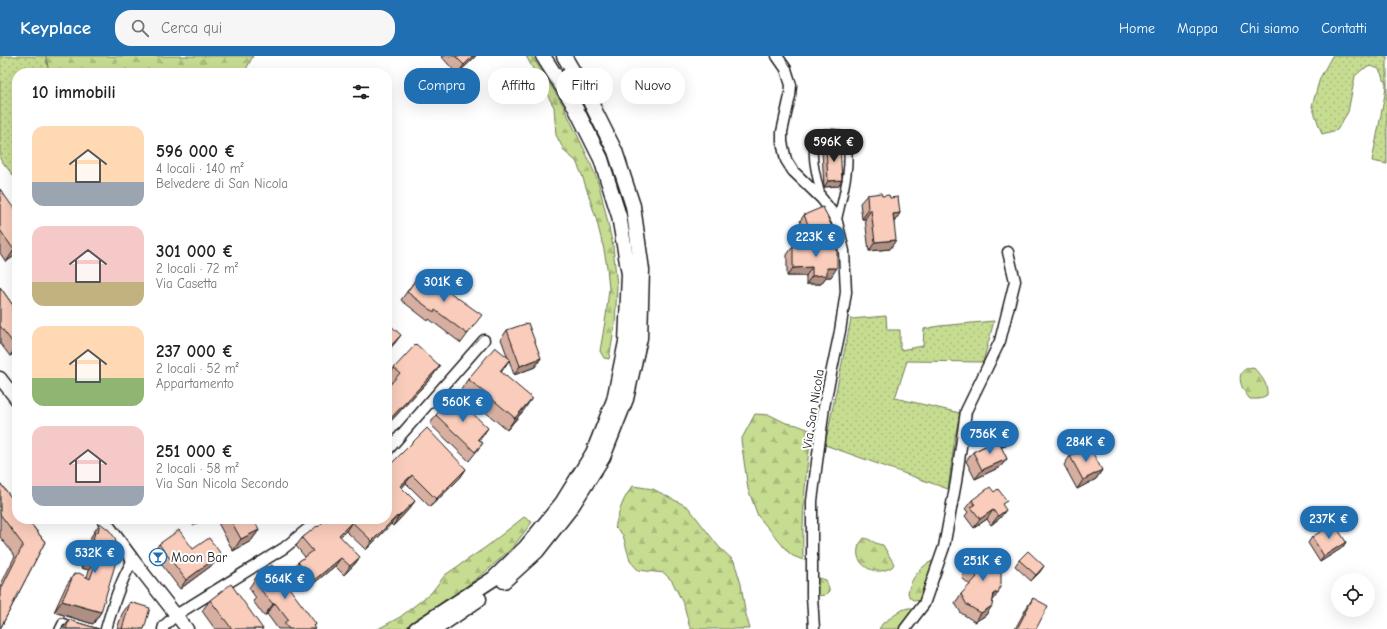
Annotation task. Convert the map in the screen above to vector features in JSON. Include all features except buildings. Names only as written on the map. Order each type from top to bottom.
[{"type":"main road","points":[[416,629],[493,579],[526,547],[562,503],[593,453],[614,400],[626,342],[629,274],[619,216],[601,159],[574,105],[543,56]]},
{"type":"main road","points":[[435,629],[499,586],[537,551],[570,510],[603,457],[626,399],[640,338],[642,270],[633,206],[615,151],[586,93],[564,56]]},
{"type":"street","name":"Via San Nicola","points":[[778,56],[786,70],[791,85],[782,132],[782,142],[786,160],[793,171],[822,199],[837,222],[844,251],[846,292],[840,331],[824,407],[812,501],[812,596],[814,629]]},
{"type":"street","points":[[822,199],[812,156],[813,147],[820,136],[825,134],[838,134],[846,143],[848,165],[837,222]]},
{"type":"street","points":[[904,629],[924,604],[944,548],[956,482],[966,411],[1000,342],[1015,281],[1008,252]]},
{"type":"street","points":[[392,445],[484,340]]},
{"type":"street","points":[[0,378],[12,394]]},
{"type":"street","points":[[107,524],[187,629]]},
{"type":"street","points":[[163,629],[176,615],[284,548],[314,524]]},
{"type":"street","points":[[106,629],[121,582],[133,560]]},
{"type":"lane","points":[[58,629],[62,621],[80,627]]},
{"type":"green space","points":[[0,56],[46,56],[48,68],[12,68],[12,174],[0,159]]},
{"type":"green space","points":[[46,56],[253,56],[247,68],[48,68]]},
{"type":"green space","points":[[526,56],[532,56],[540,68],[533,68]]},
{"type":"green space","points":[[1332,56],[1387,56],[1387,164],[1372,161],[1386,84],[1379,69],[1371,66],[1363,69],[1355,76],[1348,112],[1337,130],[1322,134],[1312,106],[1320,78]]},
{"type":"green space","points":[[549,83],[557,95],[557,104],[562,104],[598,181],[613,246],[617,286],[615,325],[609,359],[604,358],[600,351],[609,289],[604,250],[596,218],[582,175],[576,161],[565,152],[556,135],[554,107],[549,98]]},
{"type":"green space","points":[[886,316],[887,330],[900,330],[900,350],[923,346],[924,329],[939,326],[994,321],[983,362],[907,361],[895,398],[960,413],[948,489],[825,445],[851,319]]},
{"type":"green space","points":[[1253,367],[1265,383],[1267,391],[1267,395],[1259,399],[1250,399],[1246,395],[1240,380],[1243,371],[1247,368]]},
{"type":"green space","points":[[755,414],[770,415],[786,423],[797,425],[812,431],[804,495],[803,560],[788,552],[758,516],[748,489],[741,440]]},
{"type":"green space","points":[[633,486],[653,489],[688,507],[719,547],[734,561],[741,584],[745,611],[750,629],[691,629],[684,605],[672,581],[664,573],[638,570],[630,561],[623,535],[615,527],[624,501]]},
{"type":"green space","points":[[524,517],[532,522],[513,547],[489,569],[455,595],[404,629],[378,629],[400,617],[431,593],[445,575],[486,547]]},
{"type":"green space","points":[[864,538],[883,545],[894,564],[892,567],[883,571],[876,571],[867,568],[861,562],[858,554],[859,546]]},
{"type":"green space","points":[[935,560],[919,601],[912,599],[908,593],[911,582],[921,569]]},
{"type":"green space","points":[[816,577],[826,580],[829,591],[825,595],[816,596]]},
{"type":"green space","points":[[914,608],[900,629],[879,629],[883,623],[902,610]]},
{"type":"place","name":"Moon Bar","points":[[158,557]]}]
